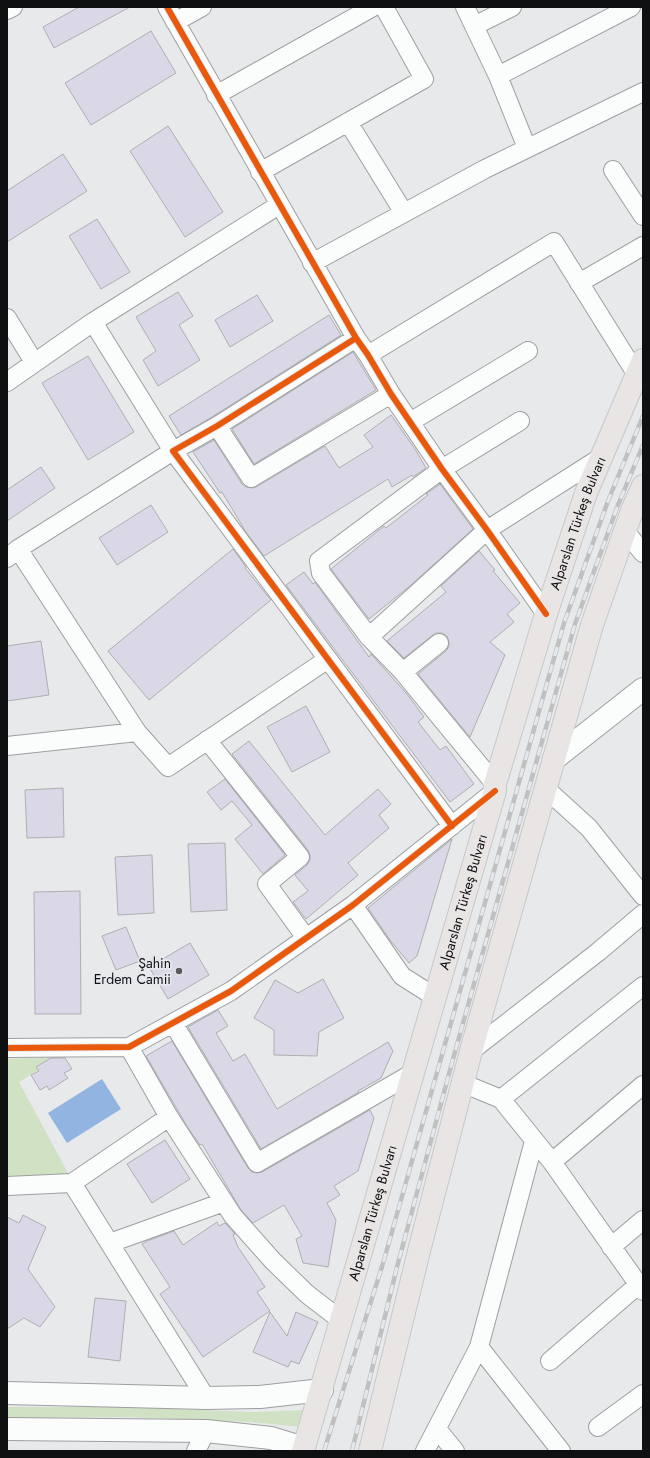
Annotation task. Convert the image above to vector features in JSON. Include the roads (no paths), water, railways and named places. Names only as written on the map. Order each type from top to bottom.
[{"type":"main road","name":"Alparslan Türkeş Bulvarı","points":[[303,1450],[322,1390],[546,614],[586,492],[640,368]]},
{"type":"main road","points":[[370,1451],[462,1083],[545,788],[592,625],[625,531],[643,486]]},
{"type":"main road","points":[[554,759],[643,689]]},
{"type":"main road","points":[[7,1392],[206,1398],[260,1396],[322,1390]]},
{"type":"main road","points":[[7,1429],[206,1431],[303,1450]]},
{"type":"street","points":[[7,10],[13,7]]},
{"type":"street","points":[[202,7],[171,15],[312,263],[391,394],[442,469],[546,614]]},
{"type":"street","points":[[216,94],[373,7]]},
{"type":"street","points":[[260,172],[424,79],[384,7]]},
{"type":"street","points":[[465,7],[498,76],[527,148]]},
{"type":"street","points":[[474,26],[512,7]]},
{"type":"street","points":[[498,76],[631,7]]},
{"type":"street","points":[[312,263],[485,169],[643,92]]},
{"type":"street","points":[[348,122],[404,213]]},
{"type":"street","points":[[613,170],[643,216]]},
{"type":"street","points":[[7,382],[93,322],[279,205]]},
{"type":"street","points":[[368,355],[554,242],[579,284],[640,368]]},
{"type":"street","points":[[579,284],[643,246]]},
{"type":"street","points":[[7,318],[34,362]]},
{"type":"street","points":[[93,322],[173,451],[452,826]]},
{"type":"street","points":[[328,659],[168,767],[136,732],[12,554],[173,451],[217,426],[356,338]]},
{"type":"street","points":[[410,422],[528,351]]},
{"type":"street","points":[[217,426],[251,478],[391,394]]},
{"type":"street","points":[[7,1048],[130,1047],[231,991],[353,905],[452,826],[495,787],[403,672],[369,637],[321,573],[319,561],[442,469],[520,421]]},
{"type":"street","points":[[369,637],[487,530],[600,458]]},
{"type":"street","points":[[625,531],[643,553]]},
{"type":"street","points":[[403,672],[439,643]]},
{"type":"street","points":[[7,746],[136,732]]},
{"type":"street","points":[[207,740],[300,857],[267,884],[306,938]]},
{"type":"street","points":[[545,788],[590,828],[643,896]]},
{"type":"street","points":[[353,905],[402,976],[435,997]]},
{"type":"street","points":[[471,1051],[598,952],[643,914]]},
{"type":"street","points":[[501,1099],[643,986]]},
{"type":"street","points":[[173,1023],[257,1163],[413,1072]]},
{"type":"street","points":[[130,1047],[169,1117],[233,1216],[273,1261],[308,1294],[342,1321]]},
{"type":"street","points":[[462,1083],[501,1099],[552,1162],[641,1288],[550,1361]]},
{"type":"street","points":[[552,1162],[643,1085]]},
{"type":"street","points":[[7,1186],[72,1183],[169,1117]]},
{"type":"street","points":[[426,1451],[479,1348],[534,1140]]},
{"type":"street","points":[[72,1183],[206,1398]]},
{"type":"street","points":[[110,1243],[224,1202]]},
{"type":"street","points":[[611,1247],[643,1220]]},
{"type":"street","points":[[479,1348],[561,1451]]},
{"type":"street","points":[[598,1426],[643,1394]]},
{"type":"street","points":[[437,1429],[455,1451]]},
{"type":"street","points":[[196,1451],[206,1431]]},
{"type":"water","points":[[102,1079],[121,1109],[67,1143],[48,1113]]},
{"type":"railway","points":[[324,1451],[384,1260],[564,623],[608,501],[643,416]]},
{"type":"railway","points":[[352,1451],[397,1267],[453,1059],[575,624],[618,505],[643,445]]},
{"type":"place","name":"Şahin Erdem Camii","points":[[179,971]]}]
